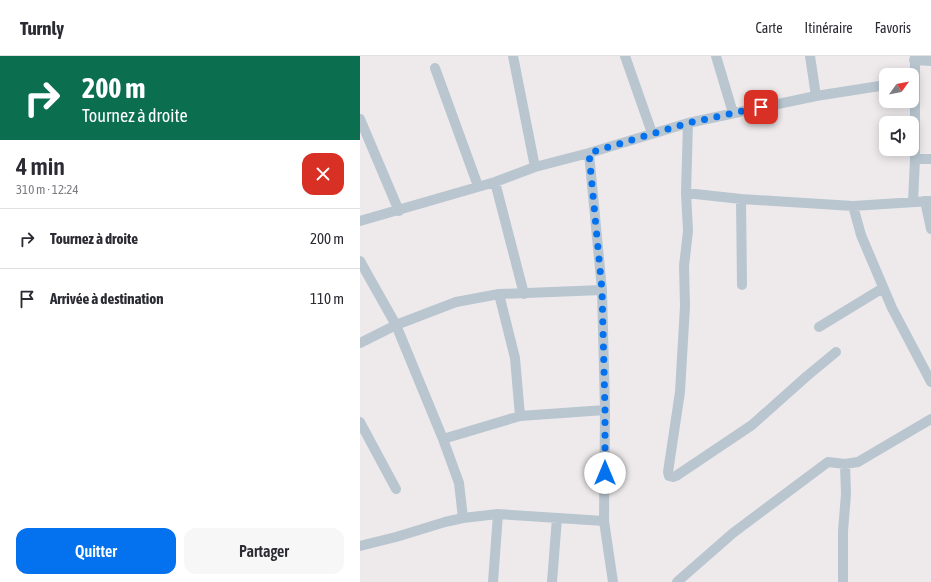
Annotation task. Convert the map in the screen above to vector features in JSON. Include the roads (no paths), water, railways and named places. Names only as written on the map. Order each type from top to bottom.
[{"type":"street","points":[[513,56],[535,167]]},
{"type":"street","points":[[625,56],[652,133]]},
{"type":"street","points":[[716,56],[733,113]]},
{"type":"street","points":[[810,56],[816,96]]},
{"type":"street","points":[[914,68],[915,58],[931,61]]},
{"type":"street","points":[[435,68],[478,186]]},
{"type":"street","points":[[360,221],[495,182],[535,167],[589,153],[688,123],[816,96],[879,86]]},
{"type":"street","points":[[913,202],[915,159],[914,108]]},
{"type":"street","points":[[360,119],[399,210]]},
{"type":"street","points":[[688,123],[686,193],[688,231],[684,266],[685,306],[680,392],[668,472],[669,476],[676,476],[752,425],[836,352]]},
{"type":"street","points":[[589,153],[602,290],[605,410],[604,521],[613,582]]},
{"type":"street","points":[[915,159],[931,159]]},
{"type":"street","points":[[495,182],[524,294]]},
{"type":"street","points":[[686,193],[741,199],[853,206],[928,201],[931,229]]},
{"type":"street","points":[[741,199],[742,285]]},
{"type":"street","points":[[853,206],[861,235],[883,288],[931,382]]},
{"type":"street","points":[[360,261],[396,325],[443,438],[459,483],[463,518]]},
{"type":"street","points":[[819,327],[883,288]]},
{"type":"street","points":[[360,343],[396,325],[456,302],[499,294],[602,290]]},
{"type":"street","points":[[499,294],[515,358],[520,416]]},
{"type":"street","points":[[443,438],[520,416],[605,410]]},
{"type":"street","points":[[677,582],[733,533],[828,462],[845,464],[858,462],[931,419]]},
{"type":"street","points":[[360,422],[396,489]]},
{"type":"street","points":[[843,582],[843,530],[846,494],[845,464]]},
{"type":"street","points":[[360,546],[463,518],[498,514],[604,521]]},
{"type":"street","points":[[493,582],[498,514]]},
{"type":"street","points":[[552,582],[557,518]]}]
